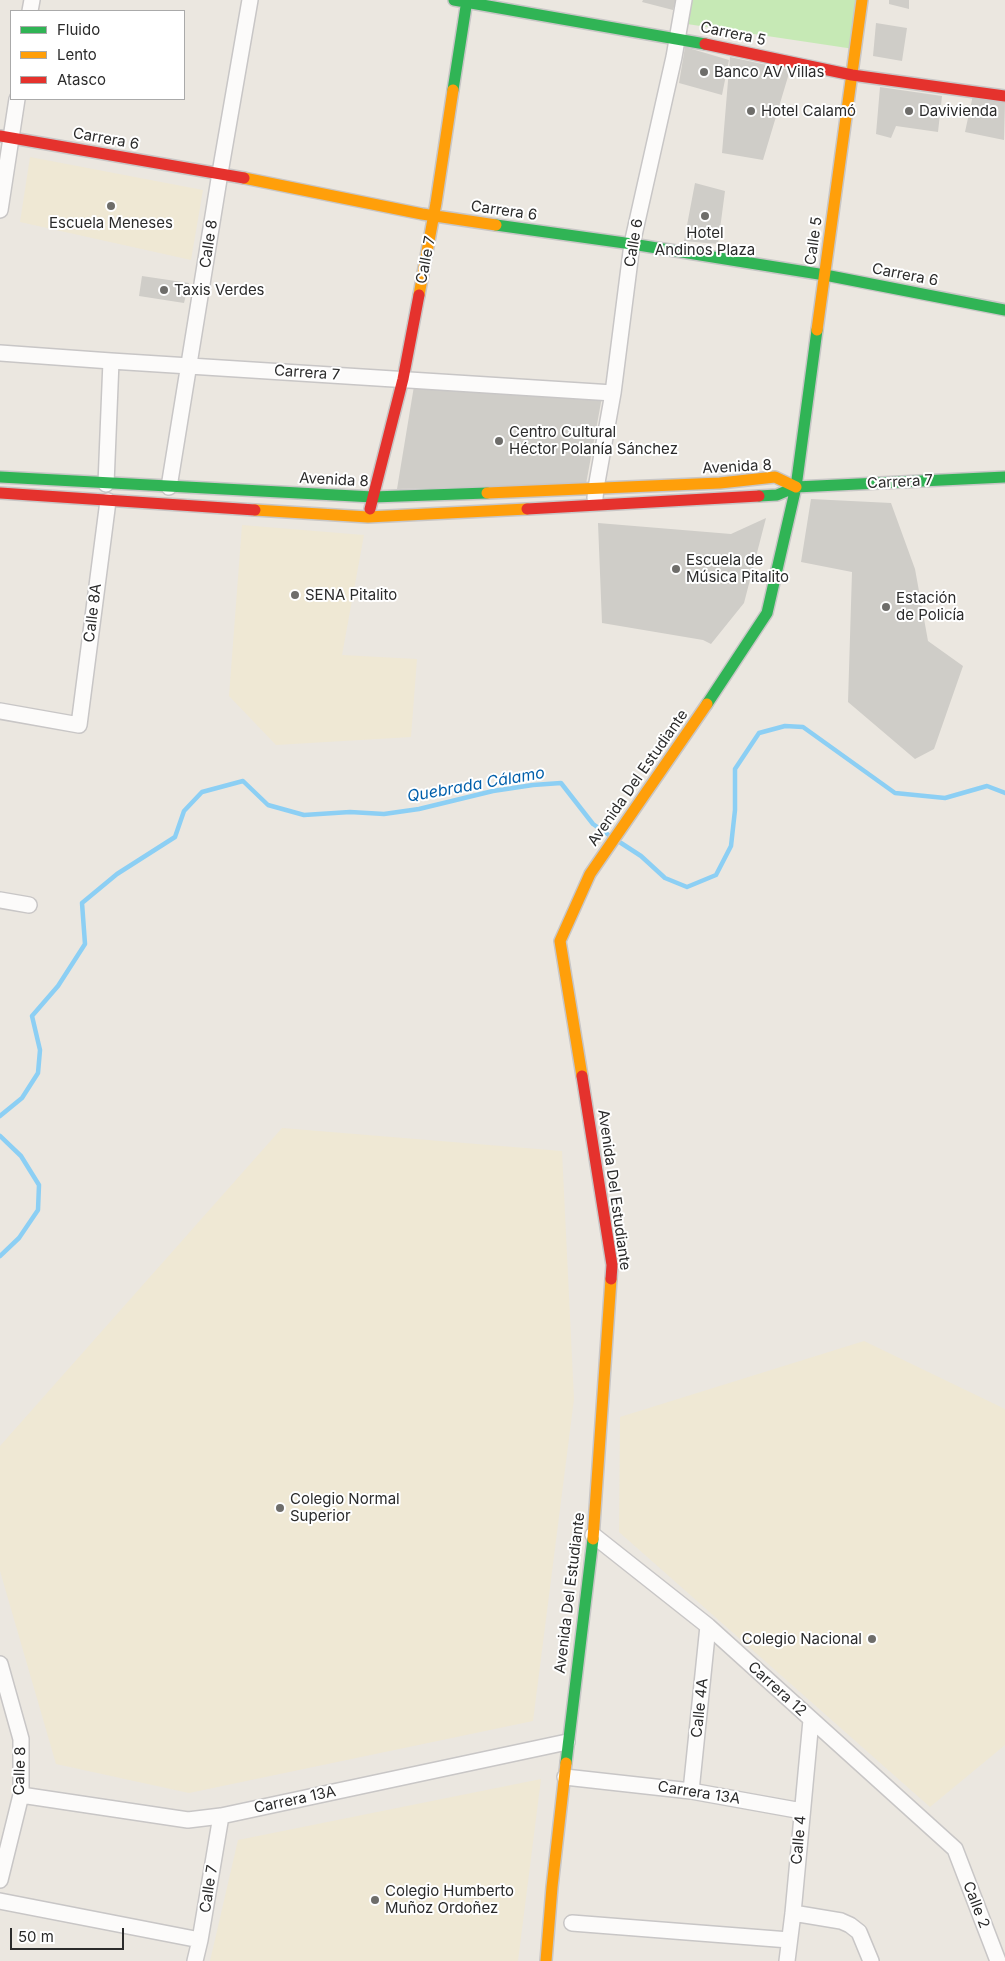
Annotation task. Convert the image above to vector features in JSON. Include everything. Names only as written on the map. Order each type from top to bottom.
[{"type":"main road","name":"Carrera 5","points":[[454,0],[678,38],[852,75],[1005,96]]},
{"type":"main road","name":"Calle 5","points":[[796,487],[862,0]]},
{"type":"main road","name":"Calle 7","points":[[368,517],[403,380],[434,216],[467,1]]},
{"type":"main road","name":"Carrera 6","points":[[6,137],[220,173],[434,216],[632,244],[825,275],[1005,310]]},
{"type":"main road","name":"Carrera 7","points":[[796,487],[1004,474]]},
{"type":"main road","name":"Avenida 8","points":[[0,477],[372,497],[720,483],[775,477],[796,487]]},
{"type":"main road","name":"Avenida 8","points":[[0,493],[368,517],[719,500],[777,495],[796,487]]},
{"type":"main road","name":"Avenida Del Estudiante","points":[[546,1961],[567,1742],[593,1535],[612,1265],[560,941],[590,874],[692,728],[767,612],[796,487]]},
{"type":"street","name":"Calle 8","points":[[169,487],[250,0]]},
{"type":"street","name":"Calle 6","points":[[595,505],[596,488],[613,393],[632,244],[678,38],[684,0]]},
{"type":"street","points":[[0,210],[6,137],[17,100]]},
{"type":"street","name":"Carrera 7","points":[[0,353],[111,362],[613,393]]},
{"type":"street","points":[[106,484],[111,362]]},
{"type":"street","name":"Calle 8A","points":[[0,710],[79,724],[108,501]]},
{"type":"street","points":[[0,900],[29,905]]},
{"type":"street","name":"Carrera 12","points":[[593,1535],[708,1626],[955,1850]]},
{"type":"street","name":"Calle 4A","points":[[691,1791],[708,1626]]},
{"type":"street","name":"Calle 8","points":[[0,1664],[3,1684],[21,1739],[21,1795],[0,1880]]},
{"type":"street","name":"Calle 4","points":[[786,1961],[793,1913],[811,1720]]},
{"type":"street","name":"Carrera 13A","points":[[21,1795],[188,1820],[221,1816],[567,1742]]},
{"type":"street","name":"Carrera 13A","points":[[565,1777],[691,1791],[802,1811]]},
{"type":"street","name":"Calle 7","points":[[195,1961],[221,1816]]},
{"type":"street","name":"Calle 2","points":[[955,1850],[998,1961]]},
{"type":"street","points":[[0,1901],[200,1940]]},
{"type":"street","points":[[793,1913],[841,1920],[850,1925],[859,1932],[871,1961]]},
{"type":"street","points":[[572,1923],[789,1940]]},
{"type":"shaded area","name":"Escuela Meneses","points":[[30,157],[203,190],[191,260],[20,222]]},
{"type":"shaded area","name":"SENA Pitalito","points":[[242,525],[364,535],[342,655],[417,659],[411,737],[276,745],[229,696]]},
{"type":"shaded area","name":"Colegio Normal Superior","points":[[282,1128],[562,1151],[574,1399],[533,1721],[189,1793],[56,1764],[0,1571],[0,1446]]},
{"type":"shaded area","name":"Colegio Nacional","points":[[864,1341],[1005,1409],[1005,1745],[930,1807],[619,1532],[620,1417]]},
{"type":"shaded area","name":"Colegio Humberto Muñoz Ordoñez","points":[[541,1779],[518,1961],[210,1961],[238,1840]]},
{"type":"green space","points":[[691,0],[861,0],[854,49],[687,24]]},
{"type":"building","points":[[643,0],[676,0],[673,10],[642,2]]},
{"type":"building","points":[[889,0],[909,0],[909,9],[889,4]]},
{"type":"building","points":[[876,23],[907,28],[902,61],[873,56]]},
{"type":"building","name":"Banco AV Villas","points":[[685,47],[729,60],[722,95],[679,83]]},
{"type":"building","name":"Hotel Calamó","points":[[730,57],[790,70],[763,160],[722,153]]},
{"type":"building","name":"Davivienda","points":[[880,87],[942,96],[938,132],[896,126],[891,138],[876,134]]},
{"type":"building","points":[[973,95],[1005,102],[1004,140],[965,132]]},
{"type":"building","name":"Hotel Andinos Plaza","points":[[695,183],[725,191],[718,244],[684,241]]},
{"type":"building","name":"Taxis Verdes","points":[[142,276],[189,283],[184,303],[139,296]]},
{"type":"building","name":"Centro Cultural Héctor Polanía Sánchez","points":[[414,386],[602,397],[586,484],[397,489]]},
{"type":"building","name":"Estación de Policía","points":[[811,499],[891,503],[915,569],[928,641],[963,666],[934,749],[915,759],[848,702],[852,572],[801,562]]},
{"type":"building","name":"Escuela de Música Pitalito","points":[[766,518],[744,603],[711,644],[703,640],[602,623],[598,523],[731,534]]},
{"type":"waterway","name":"Quebrada Cálamo","points":[[621,843],[641,856],[665,878],[687,887],[716,875],[731,846],[735,810],[735,769],[759,733],[785,726],[803,727],[895,793],[945,798],[987,786],[1005,793]]},
{"type":"waterway","name":"Quebrada Cálamo","points":[[0,1116],[22,1098],[38,1073],[40,1050],[32,1016],[58,986],[85,944],[82,903],[117,874],[175,837],[184,811],[202,792],[243,781],[268,805],[304,815],[350,812],[384,814],[419,809],[493,791],[561,783],[593,824],[610,836]]},
{"type":"waterway","name":"Quebrada Cálamo","points":[[0,1136],[21,1156],[39,1185],[38,1210],[19,1238],[0,1256]]},
{"type":"traffic: fast","points":[[454,0],[705,44]]},
{"type":"traffic: fast","points":[[453,90],[467,0]]},
{"type":"traffic: fast","points":[[496,225],[632,244],[825,275],[1005,310]]},
{"type":"traffic: fast","points":[[707,704],[767,613],[796,487],[817,330]]},
{"type":"traffic: fast","points":[[0,477],[373,497],[487,493]]},
{"type":"traffic: fast","points":[[759,496],[777,495],[796,487],[1005,477]]},
{"type":"traffic: fast","points":[[566,1763],[593,1539]]},
{"type":"traffic: slow","points":[[817,330],[862,0]]},
{"type":"traffic: slow","points":[[419,295],[436,203],[453,90]]},
{"type":"traffic: slow","points":[[244,178],[422,214],[496,225]]},
{"type":"traffic: slow","points":[[487,493],[720,483],[775,477],[796,487]]},
{"type":"traffic: slow","points":[[255,510],[368,517],[527,509]]},
{"type":"traffic: slow","points":[[582,1076],[560,941],[590,874],[707,704]]},
{"type":"traffic: slow","points":[[593,1539],[611,1279]]},
{"type":"traffic: slow","points":[[546,1961],[566,1763]]},
{"type":"traffic: jam","points":[[705,44],[852,75],[1005,96]]},
{"type":"traffic: jam","points":[[0,136],[244,178]]},
{"type":"traffic: jam","points":[[370,509],[403,379],[419,295]]},
{"type":"traffic: jam","points":[[0,493],[255,510]]},
{"type":"traffic: jam","points":[[527,509],[759,496]]},
{"type":"traffic: jam","points":[[582,1076],[612,1265],[611,1279]]},
{"type":"place","name":"Banco AV Villas","points":[[704,72]]},
{"type":"place","name":"Hotel Calamó","points":[[751,111]]},
{"type":"place","name":"Davivienda","points":[[909,111]]},
{"type":"place","name":"Escuela Meneses","points":[[111,206]]},
{"type":"place","name":"Hotel Andinos Plaza","points":[[705,216]]},
{"type":"place","name":"Taxis Verdes","points":[[164,290]]},
{"type":"place","name":"Centro Cultural Héctor Polanía Sánchez","points":[[499,441]]},
{"type":"place","name":"Escuela de Música Pitalito","points":[[676,569]]},
{"type":"place","name":"SENA Pitalito","points":[[295,595]]},
{"type":"place","name":"Estación de Policía","points":[[886,607]]},
{"type":"place","name":"Colegio Normal Superior","points":[[280,1508]]},
{"type":"place","name":"Colegio Nacional","points":[[872,1639]]},
{"type":"place","name":"Colegio Humberto Muñoz Ordoñez","points":[[375,1900]]}]
